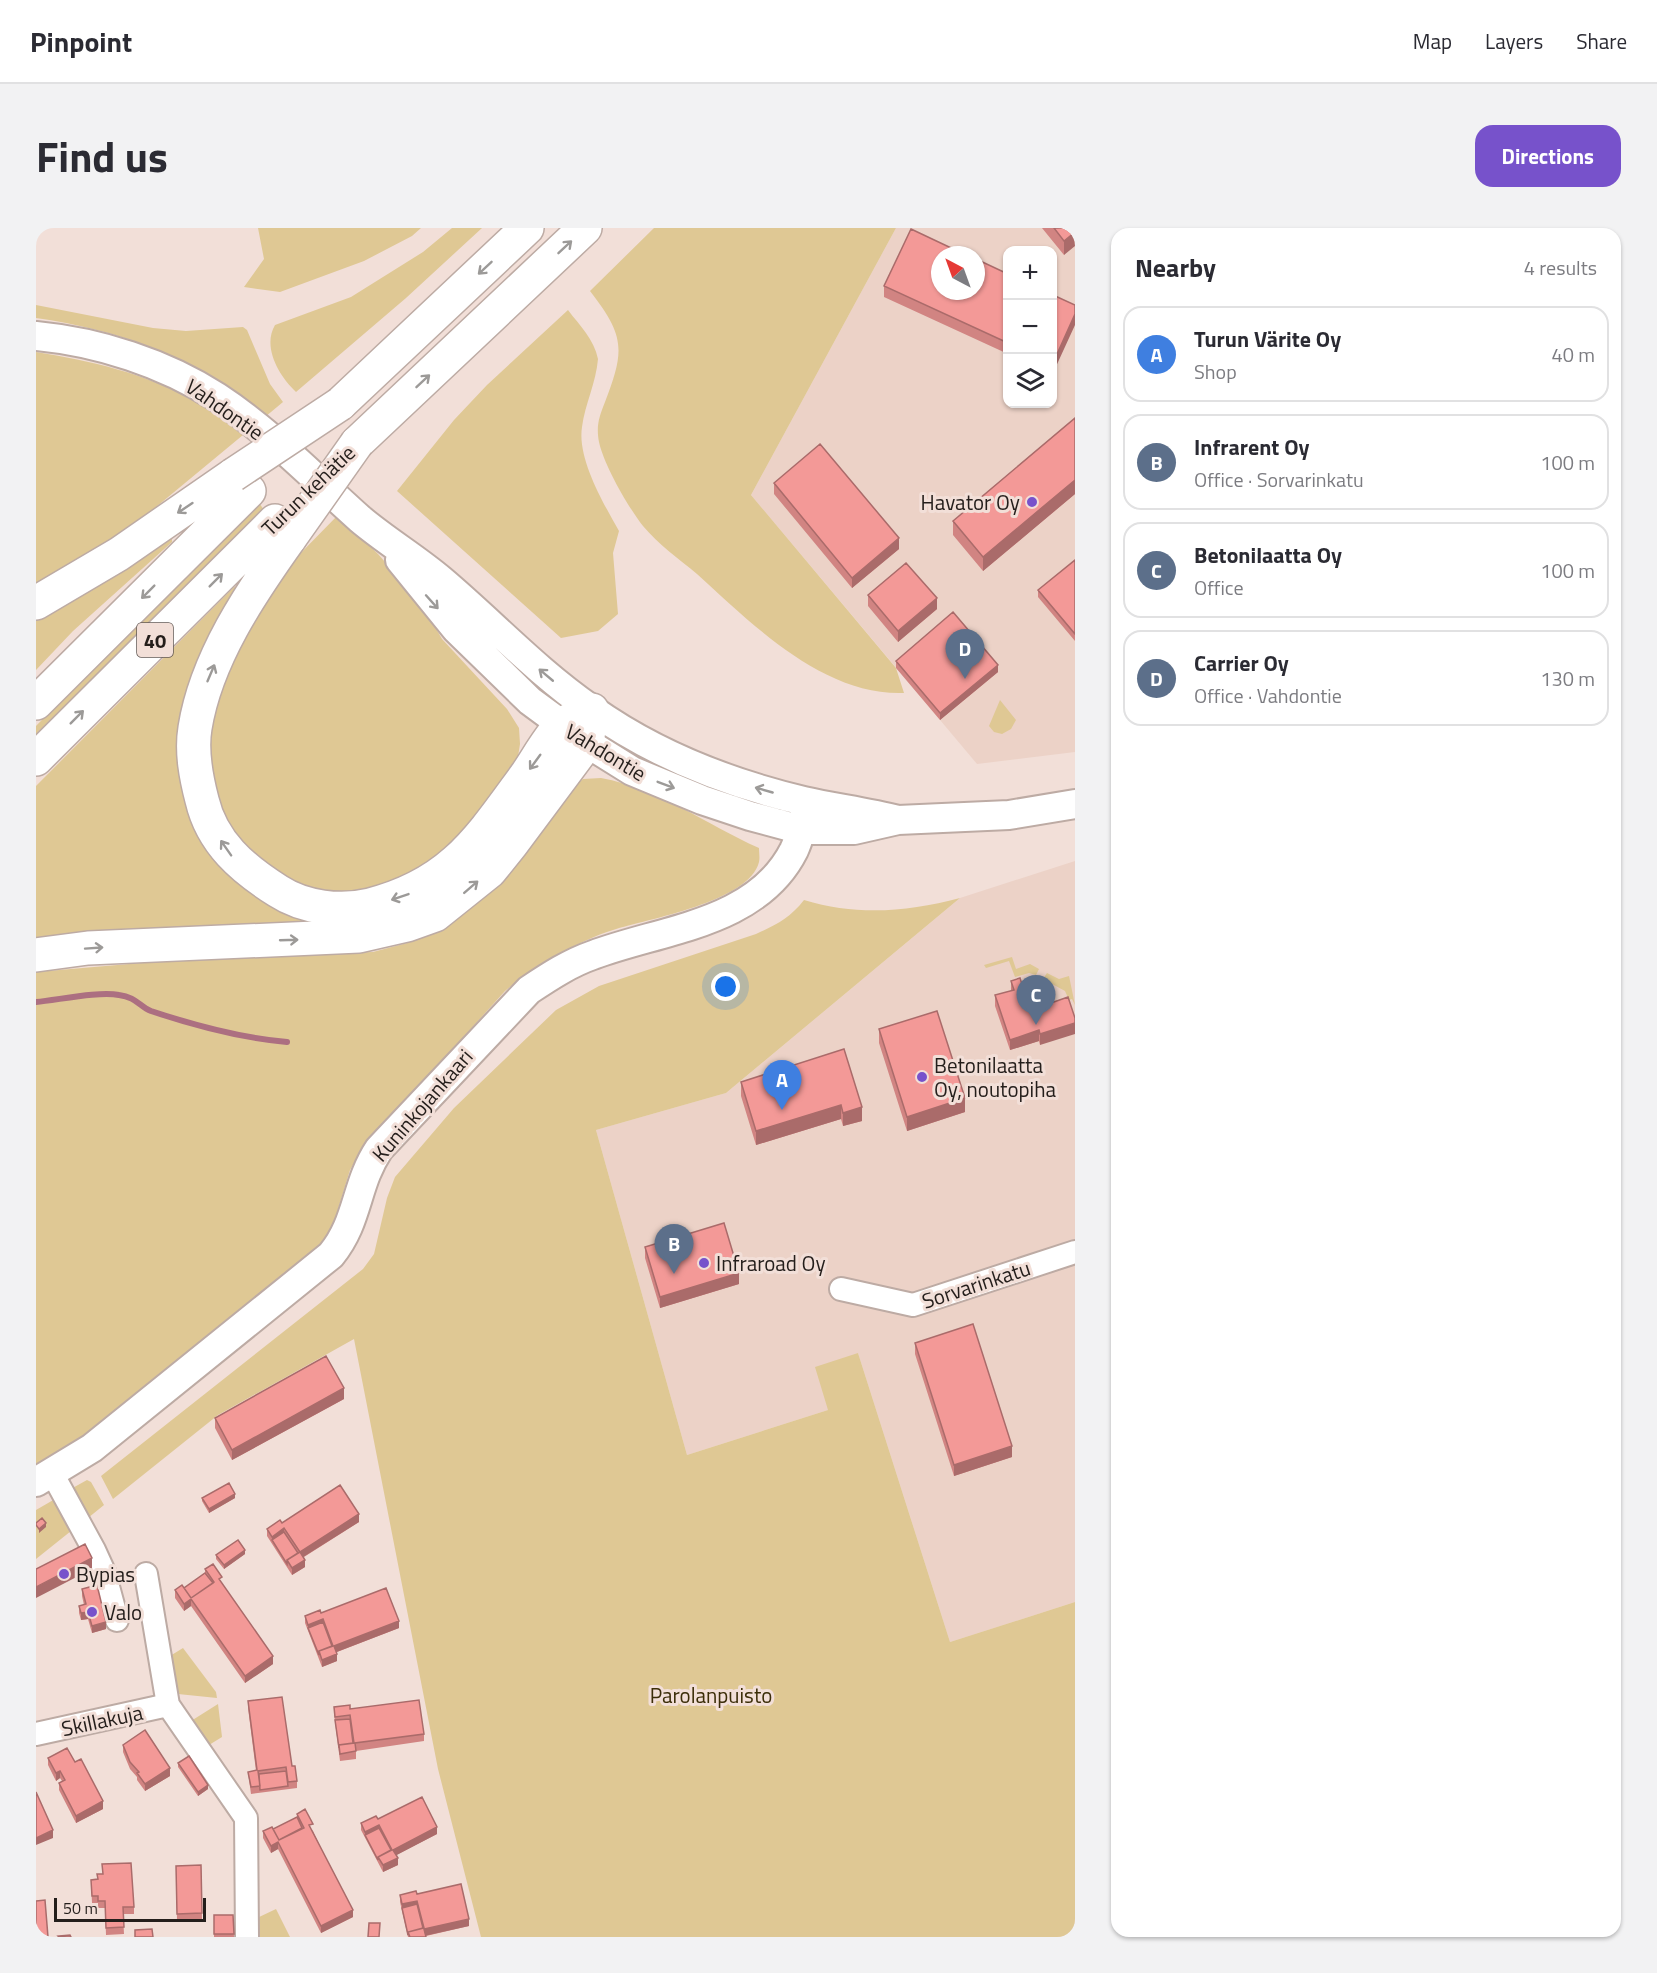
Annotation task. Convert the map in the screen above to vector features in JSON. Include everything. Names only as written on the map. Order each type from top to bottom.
[{"type":"highway","points":[[36,603],[241,483],[347,398],[527,228]]},
{"type":"highway","name":"Turun kehätie","points":[[36,759],[282,530],[357,443],[585,228]]},
{"type":"highway","name":"Turun kehätie","points":[[36,703],[241,483]]},
{"type":"highway","points":[[282,530],[264,575],[219,655],[204,689],[194,729],[196,777],[203,806],[226,850],[239,865],[262,881],[291,897],[336,909],[358,908],[401,897],[424,886],[444,873],[471,848],[574,734],[592,710]]},
{"type":"highway","points":[[36,955],[99,947],[359,936],[426,918],[460,897],[490,871],[574,734]]},
{"type":"street","name":"Vahdontie","points":[[36,336],[97,346],[137,359],[177,375],[215,396],[254,425],[384,540],[440,579],[531,663],[592,710],[670,755],[721,777],[807,802],[859,810],[898,820]]},
{"type":"street","name":"Vahdontie","points":[[384,540],[424,593],[498,672],[574,734],[653,780],[750,816],[802,830],[854,830],[898,820],[1009,815],[1075,804]]},
{"type":"street","name":"Kuninkojankaari","points":[[44,1478],[92,1448],[332,1256],[350,1227],[365,1174],[379,1149],[529,990],[573,963],[594,954],[743,905],[769,884],[794,850],[802,830],[807,802]]},
{"type":"street","name":"Sorvarinkatu","points":[[841,1289],[913,1305],[1075,1252]]},
{"type":"street","points":[[44,1478],[94,1550],[104,1572],[117,1620]]},
{"type":"street","points":[[146,1574],[168,1705],[246,1818],[247,1937]]},
{"type":"street","name":"Skillakuja","points":[[36,1734],[168,1705]]},
{"type":"shaded area","points":[[896,228],[1075,228],[1075,752],[977,764],[751,495]]},
{"type":"shaded area","points":[[1075,861],[1075,1602],[950,1642],[858,1353],[828,1410],[687,1455],[596,1130],[726,1093],[960,898]]},
{"type":"green space","points":[[258,228],[421,228],[412,236],[364,261],[280,292],[244,287],[264,259]]},
{"type":"green space","points":[[452,228],[482,228],[406,298],[296,392],[278,370],[271,352],[271,334],[275,325],[351,297],[423,252]]},
{"type":"green space","points":[[654,228],[896,228],[751,495],[896,668],[904,693],[874,691],[845,683],[817,670],[791,653],[741,614],[655,539],[637,518],[617,486],[599,442],[598,426],[616,369],[618,344],[610,320],[590,291]]},
{"type":"green space","points":[[36,305],[153,328],[186,331],[243,327],[247,330],[270,384],[283,402],[265,417],[214,379],[187,363],[129,339],[99,330],[36,318]]},
{"type":"green space","points":[[568,310],[590,339],[598,359],[583,418],[582,440],[593,481],[619,531],[613,553],[618,614],[598,631],[561,638],[397,491],[454,420],[487,385]]},
{"type":"green space","points":[[36,352],[117,369],[156,383],[200,405],[243,435],[115,541],[36,590]]},
{"type":"green space","points":[[257,500],[264,510],[36,734],[36,726]]},
{"type":"green space","points":[[338,515],[378,554],[422,604],[442,639],[507,709],[519,728],[520,744],[517,763],[435,867],[360,897],[304,890],[269,873],[220,819],[203,731],[248,624],[291,563]]},
{"type":"green space","points":[[172,532],[172,542],[73,631],[36,670],[36,612]]},
{"type":"green space","points":[[240,585],[189,684],[180,726],[225,866],[398,917],[36,944],[36,786],[234,587]]},
{"type":"green space","points":[[1000,700],[1016,720],[1011,729],[1002,734],[994,732],[989,726]]},
{"type":"green space","points":[[601,778],[643,790],[759,848],[759,862],[751,876],[737,888],[695,907],[613,930],[584,941],[543,964],[505,991],[361,1151],[350,1170],[328,1242],[79,1442],[36,1465],[36,972],[222,956],[373,952],[407,943],[446,921],[566,792],[583,779]]},
{"type":"green space","name":"Parolanpuisto","points":[[960,898],[726,1093],[596,1130],[687,1455],[828,1410],[815,1367],[858,1353],[950,1642],[1075,1602],[1075,1937],[481,1937],[438,1769],[354,1339],[218,1415],[113,1499],[101,1476],[363,1269],[374,1254],[387,1198],[395,1177],[454,1108],[556,1010],[599,986],[756,934],[782,920],[804,900],[843,908],[882,910],[921,906]]},
{"type":"green space","points":[[1012,957],[1016,969],[1030,964],[1039,969],[1036,975],[1029,973],[1015,977],[1009,961],[986,968],[984,965]]},
{"type":"green space","points":[[1047,973],[1059,979],[1069,976],[1075,1005],[1072,999],[1069,1000],[1065,991],[1043,979]]},
{"type":"green space","points":[[87,1480],[91,1482],[104,1505],[83,1522],[69,1490]]},
{"type":"green space","points":[[55,1499],[76,1527],[36,1559],[36,1510]]},
{"type":"green space","points":[[183,1648],[216,1692],[217,1698],[178,1694],[170,1656]]},
{"type":"green space","points":[[218,1704],[222,1737],[209,1745],[191,1721]]},
{"type":"green space","points":[[276,1909],[290,1937],[256,1937],[257,1918]]},
{"type":"building","points":[[1054,228],[1075,228],[1075,232],[1064,241]]},
{"type":"building","points":[[911,229],[947,246],[931,246],[931,300],[985,300],[985,263],[1003,272],[1003,341],[884,286]]},
{"type":"building","points":[[1057,297],[1075,305],[1075,314],[1057,354]]},
{"type":"building","points":[[1075,418],[1075,480],[983,557],[953,521]]},
{"type":"building","points":[[820,444],[899,538],[852,578],[774,483]]},
{"type":"building","points":[[1075,560],[1075,634],[1038,590]]},
{"type":"building","points":[[906,563],[937,598],[898,631],[868,595]]},
{"type":"building","points":[[953,612],[998,665],[940,713],[896,661]]},
{"type":"building","points":[[1020,978],[1028,1004],[1049,997],[1051,1003],[1068,997],[1075,1023],[1040,1034],[1039,1030],[1010,1040],[995,995],[1014,990],[1011,981]]},
{"type":"building","name":"Betonilaatta Oy, noutopiha","points":[[937,1011],[965,1098],[907,1117],[879,1029]]},
{"type":"building","points":[[844,1049],[862,1107],[843,1113],[841,1105],[756,1131],[741,1082]]},
{"type":"building","points":[[724,1223],[739,1273],[660,1297],[645,1247]]},
{"type":"building","points":[[973,1324],[1012,1446],[954,1465],[915,1343]]},
{"type":"building","points":[[326,1356],[344,1388],[232,1450],[215,1418]]},
{"type":"building","points":[[229,1483],[235,1494],[209,1509],[202,1498]]},
{"type":"building","points":[[340,1485],[359,1514],[300,1552],[284,1528],[272,1537],[267,1529],[280,1520],[282,1523]]},
{"type":"building","points":[[42,1518],[46,1523],[39,1529],[36,1523]]},
{"type":"building","points":[[284,1532],[298,1553],[287,1560],[287,1564],[272,1540]]},
{"type":"building","points":[[238,1540],[245,1550],[224,1565],[216,1555]]},
{"type":"building","points":[[85,1544],[92,1558],[36,1587],[36,1569]]},
{"type":"building","points":[[300,1552],[305,1560],[292,1568],[287,1560]]},
{"type":"building","points":[[213,1564],[222,1577],[219,1579],[273,1656],[245,1676],[191,1599],[184,1604],[175,1590],[182,1585],[191,1598],[214,1582],[205,1569]]},
{"type":"building","points":[[205,1573],[213,1583],[191,1598],[184,1588]]},
{"type":"building","name":"Valo","points":[[97,1585],[106,1622],[92,1626],[88,1612],[81,1613],[79,1606],[86,1604],[82,1589]]},
{"type":"building","points":[[386,1588],[399,1621],[334,1646],[337,1654],[322,1660],[319,1651],[333,1646],[323,1619],[308,1625],[305,1616],[320,1610],[321,1613]]},
{"type":"building","points":[[323,1622],[332,1646],[319,1651],[319,1655],[308,1628]]},
{"type":"building","points":[[282,1697],[292,1766],[295,1766],[297,1781],[288,1782],[286,1767],[258,1771],[260,1786],[251,1787],[248,1772],[257,1770],[248,1701]]},
{"type":"building","points":[[419,1700],[424,1734],[355,1743],[356,1751],[340,1754],[339,1745],[354,1743],[350,1715],[335,1717],[334,1707],[350,1705],[350,1709]]},
{"type":"building","points":[[350,1719],[353,1743],[339,1745],[339,1748],[335,1720]]},
{"type":"building","points":[[145,1730],[170,1768],[145,1784],[137,1773],[139,1772],[130,1762],[123,1745]]},
{"type":"building","points":[[67,1748],[75,1762],[81,1759],[103,1801],[76,1816],[59,1783],[65,1780],[60,1771],[56,1773],[48,1758]]},
{"type":"building","points":[[189,1756],[208,1785],[198,1792],[178,1763]]},
{"type":"building","points":[[286,1771],[288,1786],[260,1790],[259,1774]]},
{"type":"building","points":[[36,1792],[53,1830],[36,1838]]},
{"type":"building","points":[[422,1797],[437,1827],[393,1850],[398,1858],[383,1865],[378,1857],[392,1850],[379,1825],[365,1832],[361,1823],[376,1816],[378,1819]]},
{"type":"building","points":[[305,1809],[313,1824],[309,1825],[353,1910],[321,1926],[278,1842],[271,1846],[263,1831],[272,1827],[279,1840],[304,1828],[297,1814]]},
{"type":"building","points":[[297,1817],[302,1828],[279,1840],[273,1829]]},
{"type":"building","points":[[379,1828],[391,1850],[378,1857],[378,1860],[365,1835]]},
{"type":"building","points":[[131,1863],[134,1907],[123,1907],[124,1927],[106,1928],[105,1901],[98,1901],[98,1896],[92,1896],[91,1880],[98,1879],[97,1874],[103,1874],[102,1864]]},
{"type":"building","points":[[201,1865],[202,1913],[177,1914],[176,1866]]},
{"type":"building","points":[[461,1884],[469,1919],[424,1929],[426,1937],[410,1937],[408,1932],[424,1928],[417,1901],[402,1904],[400,1895],[416,1891],[417,1894]]},
{"type":"building","points":[[45,1900],[48,1937],[36,1937],[36,1901]]},
{"type":"building","points":[[417,1904],[423,1928],[408,1932],[408,1935],[402,1908]]},
{"type":"building","points":[[214,1915],[233,1915],[234,1934],[214,1934]]},
{"type":"building","points":[[369,1923],[380,1923],[379,1937],[368,1937]]},
{"type":"building","points":[[152,1929],[153,1937],[135,1937],[135,1930]]},
{"type":"waterway","points":[[36,1002],[90,995],[119,995],[130,998],[151,1011],[201,1026],[252,1038],[287,1042]]},
{"type":"place","name":"Havator Oy","points":[[1032,502]]},
{"type":"place","name":"Carrier Oy","points":[[965,679]]},
{"type":"place","name":"Betonilaatta Oy","points":[[1036,1025]]},
{"type":"place","name":"Betonilaatta Oy, noutopiha","points":[[922,1077]]},
{"type":"place","name":"Turun Värite Oy","points":[[782,1110]]},
{"type":"place","name":"Infraroad Oy","points":[[704,1263]]},
{"type":"place","name":"Infrarent Oy","points":[[674,1274]]},
{"type":"place","name":"Bypias","points":[[64,1574]]},
{"type":"place","name":"Valo","points":[[92,1612]]}]
